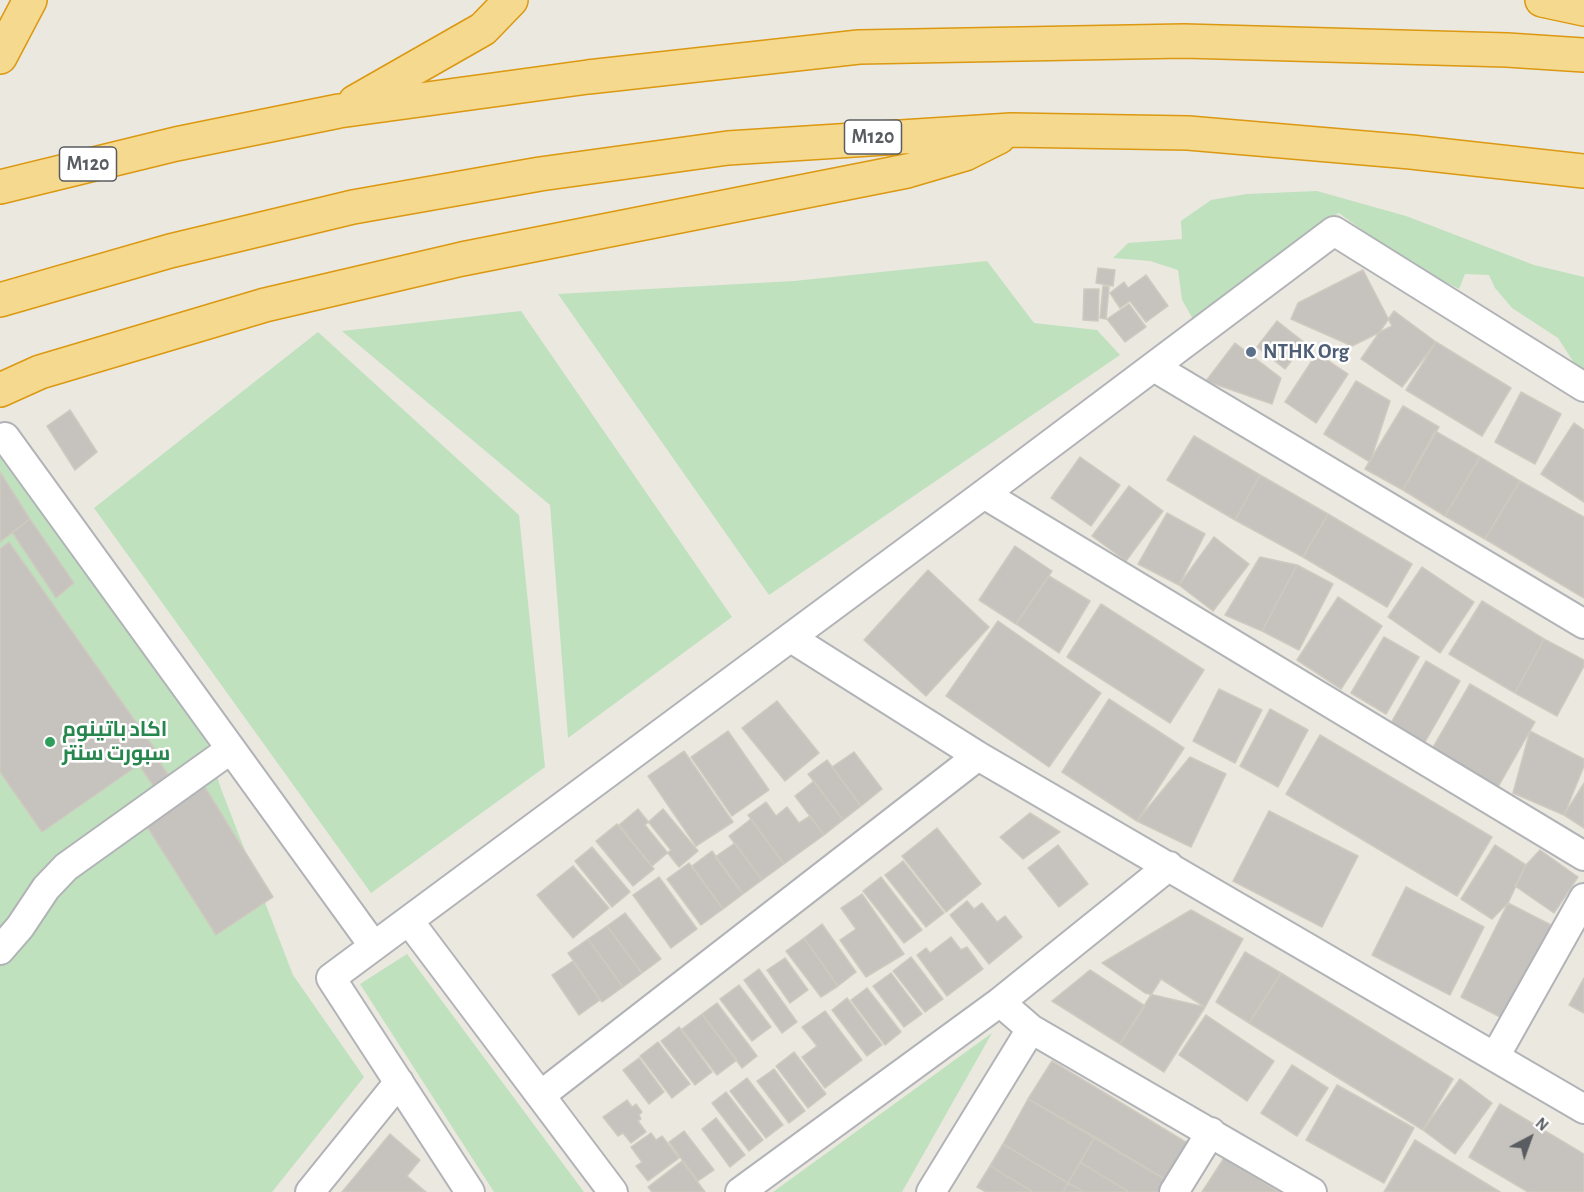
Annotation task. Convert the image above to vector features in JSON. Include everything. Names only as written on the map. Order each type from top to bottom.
[{"type":"highway","points":[[0,57],[30,0]]},
{"type":"highway","points":[[339,111],[483,28],[510,0]]},
{"type":"highway","points":[[1542,0],[1584,9]]},
{"type":"highway","name":"M120","points":[[0,187],[176,144],[339,111],[588,77],[859,47],[1185,41],[1507,50],[1584,55]]},
{"type":"highway","points":[[0,390],[40,372],[265,305],[462,259],[937,164],[965,154],[1011,130]]},
{"type":"highway","name":"M120","points":[[0,300],[170,251],[353,207],[540,174],[728,148],[1011,130],[1188,133],[1411,152],[1584,171]]},
{"type":"street","points":[[470,1192],[331,978],[791,638],[1334,231],[1584,387]]},
{"type":"street","points":[[1154,367],[1584,624]]},
{"type":"street","points":[[6,437],[373,945]]},
{"type":"street","points":[[984,494],[1584,856]]},
{"type":"street","points":[[791,638],[978,756],[1496,1055],[1584,1109]]},
{"type":"street","points":[[0,951],[66,867],[231,749]]},
{"type":"street","points":[[541,1095],[978,756]]},
{"type":"street","points":[[740,1192],[1000,1002],[1169,866]]},
{"type":"street","points":[[1496,1055],[1584,898]]},
{"type":"street","points":[[409,921],[614,1192]]},
{"type":"street","points":[[1000,1002],[1031,1029],[1312,1192]]},
{"type":"street","points":[[931,1192],[1031,1029]]},
{"type":"street","points":[[310,1192],[399,1082]]},
{"type":"street","points":[[1174,1192],[1211,1132]]},
{"type":"green space","points":[[1317,191],[1406,216],[1534,265],[1584,277],[1584,372],[1578,369],[1558,338],[1512,308],[1495,288],[1489,275],[1465,274],[1459,289],[1401,259],[1339,213],[1322,222],[1193,319],[1182,300],[1178,270],[1150,261],[1113,258],[1128,243],[1182,239],[1181,221],[1211,200],[1247,194]]},
{"type":"green space","points":[[987,261],[1034,323],[1097,330],[1120,355],[769,595],[558,294],[794,281]]},
{"type":"green space","points":[[521,311],[732,617],[568,738],[550,505],[342,331]]},
{"type":"green space","points":[[318,332],[519,515],[545,767],[371,893],[94,508]]},
{"type":"green space","points":[[0,455],[204,732],[220,786],[293,975],[364,1077],[272,1192],[0,1192]]},
{"type":"green space","points":[[407,954],[584,1192],[494,1192],[360,984]]},
{"type":"green space","points":[[992,1033],[902,1192],[773,1192]]},
{"type":"building","points":[[1098,268],[1115,270],[1113,286],[1096,283]]},
{"type":"building","points":[[1363,270],[1392,326],[1352,346],[1291,319],[1298,303]]},
{"type":"building","points":[[1146,275],[1168,306],[1146,322],[1130,301],[1120,308],[1110,293],[1124,282],[1128,288]]},
{"type":"building","points":[[1103,286],[1109,287],[1106,319],[1100,318]]},
{"type":"building","points":[[1084,289],[1099,289],[1098,321],[1083,320]]},
{"type":"building","points":[[1129,304],[1146,327],[1125,342],[1107,319]]},
{"type":"building","points":[[1394,311],[1436,342],[1402,387],[1361,359]]},
{"type":"building","points":[[1277,321],[1305,343],[1285,369],[1257,347]]},
{"type":"building","points":[[1436,342],[1511,388],[1482,436],[1406,390]]},
{"type":"building","points":[[1235,343],[1281,378],[1272,404],[1206,381]]},
{"type":"building","points":[[1317,353],[1348,374],[1316,423],[1285,402]]},
{"type":"building","points":[[1356,381],[1390,401],[1370,462],[1324,434]]},
{"type":"building","points":[[1521,392],[1561,414],[1535,464],[1495,442]]},
{"type":"building","points":[[1403,406],[1439,427],[1403,490],[1365,469]]},
{"type":"building","points":[[70,410],[97,452],[75,470],[47,426]]},
{"type":"building","points":[[1574,423],[1584,430],[1584,502],[1541,474]]},
{"type":"building","points":[[1435,431],[1480,457],[1445,516],[1403,490]]},
{"type":"building","points":[[1194,436],[1260,475],[1235,520],[1167,480]]},
{"type":"building","points":[[1080,457],[1120,485],[1091,526],[1051,498]]},
{"type":"building","points":[[1480,457],[1520,481],[1485,539],[1445,516]]},
{"type":"building","points":[[0,472],[30,519],[0,542]]},
{"type":"building","points":[[1260,475],[1328,514],[1303,557],[1235,520]]},
{"type":"building","points":[[1520,481],[1584,517],[1584,598],[1485,539]]},
{"type":"building","points":[[1129,486],[1163,511],[1126,561],[1092,536]]},
{"type":"building","points":[[1167,513],[1205,534],[1179,585],[1138,564]]},
{"type":"building","points":[[1328,514],[1412,564],[1387,607],[1303,557]]},
{"type":"building","points":[[30,519],[74,583],[56,598],[12,532]]},
{"type":"building","points":[[1214,537],[1249,564],[1213,611],[1179,585]]},
{"type":"building","points":[[9,542],[157,752],[42,832],[0,772],[0,549]]},
{"type":"building","points":[[1015,546],[1052,571],[1016,624],[979,600]]},
{"type":"building","points":[[1260,557],[1297,565],[1262,631],[1225,615]]},
{"type":"building","points":[[1297,565],[1333,584],[1299,650],[1262,631]]},
{"type":"building","points":[[1422,567],[1474,602],[1440,653],[1388,617]]},
{"type":"building","points":[[928,570],[989,627],[926,696],[864,640]]},
{"type":"building","points":[[1049,576],[1090,601],[1059,653],[1016,624]]},
{"type":"building","points":[[1338,597],[1382,626],[1341,689],[1297,660]]},
{"type":"building","points":[[1482,601],[1544,639],[1515,693],[1449,654]]},
{"type":"building","points":[[1101,604],[1204,670],[1170,723],[1067,657]]},
{"type":"building","points":[[998,621],[1101,693],[1049,767],[946,696]]},
{"type":"building","points":[[1384,637],[1419,657],[1386,714],[1351,693]]},
{"type":"building","points":[[1544,639],[1584,660],[1584,666],[1557,716],[1515,693]]},
{"type":"building","points":[[1426,661],[1460,681],[1425,742],[1391,723]]},
{"type":"building","points":[[1470,684],[1535,722],[1498,787],[1432,749]]},
{"type":"building","points":[[1219,689],[1262,710],[1235,763],[1193,741]]},
{"type":"building","points":[[1109,699],[1184,748],[1137,821],[1062,772]]},
{"type":"building","points":[[777,701],[819,753],[785,781],[742,728]]},
{"type":"building","points":[[1270,709],[1308,730],[1278,787],[1240,766]]},
{"type":"building","points":[[728,731],[769,790],[732,816],[691,757]]},
{"type":"building","points":[[1530,731],[1584,759],[1584,766],[1564,815],[1513,793]]},
{"type":"building","points":[[1320,735],[1492,837],[1457,896],[1286,794]]},
{"type":"building","points":[[684,751],[733,822],[696,846],[648,776]]},
{"type":"building","points":[[854,752],[882,789],[861,806],[832,767]]},
{"type":"building","points":[[156,757],[174,783],[159,794],[141,768]]},
{"type":"building","points":[[1190,757],[1226,774],[1191,847],[1137,821]]},
{"type":"building","points":[[827,760],[861,806],[843,820],[808,774]]},
{"type":"building","points":[[814,781],[843,820],[824,835],[795,796]]},
{"type":"building","points":[[1584,783],[1584,828],[1564,815]]},
{"type":"building","points":[[203,784],[273,897],[216,935],[144,822]]},
{"type":"building","points":[[766,802],[776,816],[787,807],[799,823],[810,816],[824,835],[784,864],[748,815]]},
{"type":"building","points":[[638,809],[671,850],[652,866],[619,825]]},
{"type":"building","points":[[663,809],[698,851],[679,867],[645,825]]},
{"type":"building","points":[[1269,811],[1358,856],[1322,927],[1233,881]]},
{"type":"building","points":[[1030,813],[1060,832],[1023,859],[1000,837]]},
{"type":"building","points":[[751,819],[784,864],[762,880],[729,836]]},
{"type":"building","points":[[617,824],[654,869],[633,886],[596,841]]},
{"type":"building","points":[[937,828],[981,884],[946,912],[902,856]]},
{"type":"building","points":[[735,843],[762,880],[743,894],[715,857]]},
{"type":"building","points":[[1058,845],[1088,884],[1059,907],[1028,868]]},
{"type":"building","points":[[1495,845],[1526,865],[1508,903],[1492,919],[1461,899]]},
{"type":"building","points":[[592,847],[630,892],[612,907],[575,861]]},
{"type":"building","points":[[1540,850],[1578,877],[1554,913],[1515,886],[1526,865]]},
{"type":"building","points":[[712,851],[743,894],[723,909],[692,866]]},
{"type":"building","points":[[903,861],[944,913],[926,927],[885,875]]},
{"type":"building","points":[[689,863],[723,909],[701,925],[667,879]]},
{"type":"building","points":[[573,866],[609,908],[573,938],[537,895]]},
{"type":"building","points":[[659,877],[697,929],[671,948],[633,895]]},
{"type":"building","points":[[881,877],[922,930],[904,943],[863,891]]},
{"type":"building","points":[[1406,887],[1484,927],[1450,995],[1372,955]]},
{"type":"building","points":[[862,894],[904,954],[866,977],[840,940],[856,929],[841,908]]},
{"type":"building","points":[[967,901],[974,909],[982,903],[997,922],[1005,916],[1022,937],[989,964],[950,915]]},
{"type":"building","points":[[1508,903],[1553,926],[1506,1020],[1461,997]]},
{"type":"building","points":[[1191,910],[1243,939],[1205,1007],[1145,993],[1102,963]]},
{"type":"building","points":[[625,913],[661,959],[642,973],[607,926]]},
{"type":"building","points":[[822,924],[856,972],[838,986],[804,938]]},
{"type":"building","points":[[607,926],[642,973],[623,987],[588,939]]},
{"type":"building","points":[[951,937],[961,950],[967,947],[983,969],[947,996],[917,955],[926,948],[930,953]]},
{"type":"building","points":[[804,938],[838,986],[821,997],[786,951]]},
{"type":"building","points":[[588,939],[623,987],[602,1002],[568,953]]},
{"type":"building","points":[[1245,952],[1281,973],[1249,1023],[1216,1002]]},
{"type":"building","points":[[911,957],[943,999],[925,1012],[893,971]]},
{"type":"building","points":[[785,958],[808,990],[790,1003],[767,970]]},
{"type":"building","points":[[573,961],[600,1000],[579,1015],[552,975]]},
{"type":"building","points":[[759,969],[797,1022],[782,1033],[744,980]]},
{"type":"building","points":[[1090,970],[1145,1006],[1120,1044],[1052,1001]]},
{"type":"building","points":[[891,973],[922,1014],[904,1027],[873,986]]},
{"type":"building","points":[[1281,973],[1453,1079],[1423,1130],[1249,1023]]},
{"type":"building","points":[[1584,978],[1584,1013],[1569,1005]]},
{"type":"building","points":[[1161,979],[1205,1007],[1164,1072],[1120,1044]]},
{"type":"building","points":[[739,985],[771,1027],[752,1041],[720,999]]},
{"type":"building","points":[[867,988],[901,1032],[885,1045],[851,1000]]},
{"type":"building","points":[[847,998],[882,1045],[867,1056],[832,1010]]},
{"type":"building","points":[[717,1003],[757,1056],[742,1068],[702,1014]]},
{"type":"building","points":[[825,1011],[862,1060],[825,1088],[802,1057],[817,1046],[802,1027]]},
{"type":"building","points":[[702,1014],[737,1060],[717,1075],[682,1029]]},
{"type":"building","points":[[1206,1015],[1274,1061],[1247,1101],[1179,1055]]},
{"type":"building","points":[[679,1027],[712,1072],[695,1085],[661,1041]]},
{"type":"building","points":[[658,1042],[690,1084],[672,1098],[640,1056]]},
{"type":"building","points":[[794,1052],[826,1094],[808,1108],[776,1066]]},
{"type":"building","points":[[639,1058],[664,1092],[649,1104],[623,1070]]},
{"type":"building","points":[[1052,1061],[1189,1144],[1168,1181],[1028,1099]]},
{"type":"building","points":[[1292,1065],[1328,1088],[1297,1136],[1261,1113]]},
{"type":"building","points":[[774,1069],[805,1111],[789,1123],[757,1081]]},
{"type":"building","points":[[747,1078],[783,1125],[766,1138],[730,1091]]},
{"type":"building","points":[[1460,1079],[1492,1103],[1455,1154],[1423,1130]]},
{"type":"building","points":[[1337,1085],[1414,1128],[1384,1183],[1306,1140]]},
{"type":"building","points":[[726,1092],[763,1140],[749,1151],[712,1103]]},
{"type":"building","points":[[1028,1099],[1095,1137],[1068,1183],[1003,1144]]},
{"type":"building","points":[[627,1100],[632,1107],[636,1104],[642,1112],[639,1115],[641,1119],[638,1121],[646,1132],[631,1143],[623,1133],[618,1136],[603,1117]]},
{"type":"building","points":[[1500,1104],[1584,1154],[1584,1192],[1528,1192],[1469,1157]]},
{"type":"building","points":[[716,1118],[745,1155],[730,1167],[702,1129]]},
{"type":"building","points":[[684,1131],[714,1170],[698,1181],[669,1142]]},
{"type":"building","points":[[651,1133],[656,1140],[662,1136],[679,1158],[648,1181],[636,1166],[642,1162],[631,1147]]},
{"type":"building","points":[[390,1134],[420,1160],[407,1176],[426,1192],[342,1192]]},
{"type":"building","points":[[1095,1137],[1168,1181],[1161,1192],[1129,1192],[1080,1162]]},
{"type":"building","points":[[1415,1140],[1500,1192],[1384,1192]]},
{"type":"building","points":[[1003,1144],[1068,1183],[1063,1192],[1033,1192],[990,1166]]},
{"type":"building","points":[[1224,1158],[1279,1192],[1202,1192]]},
{"type":"building","points":[[682,1161],[705,1192],[652,1192],[648,1187]]},
{"type":"building","points":[[1080,1162],[1129,1192],[1084,1192],[1068,1183]]},
{"type":"building","points":[[990,1166],[1033,1192],[986,1192],[977,1187]]},
{"type":"building","points":[[1068,1183],[1084,1192],[1063,1192]]},
{"type":"place","name":"NTHK Org","points":[[1251,352]]},
{"type":"place","name":"اكاد باتينوم سبورت سنتر","points":[[50,742]]}]
